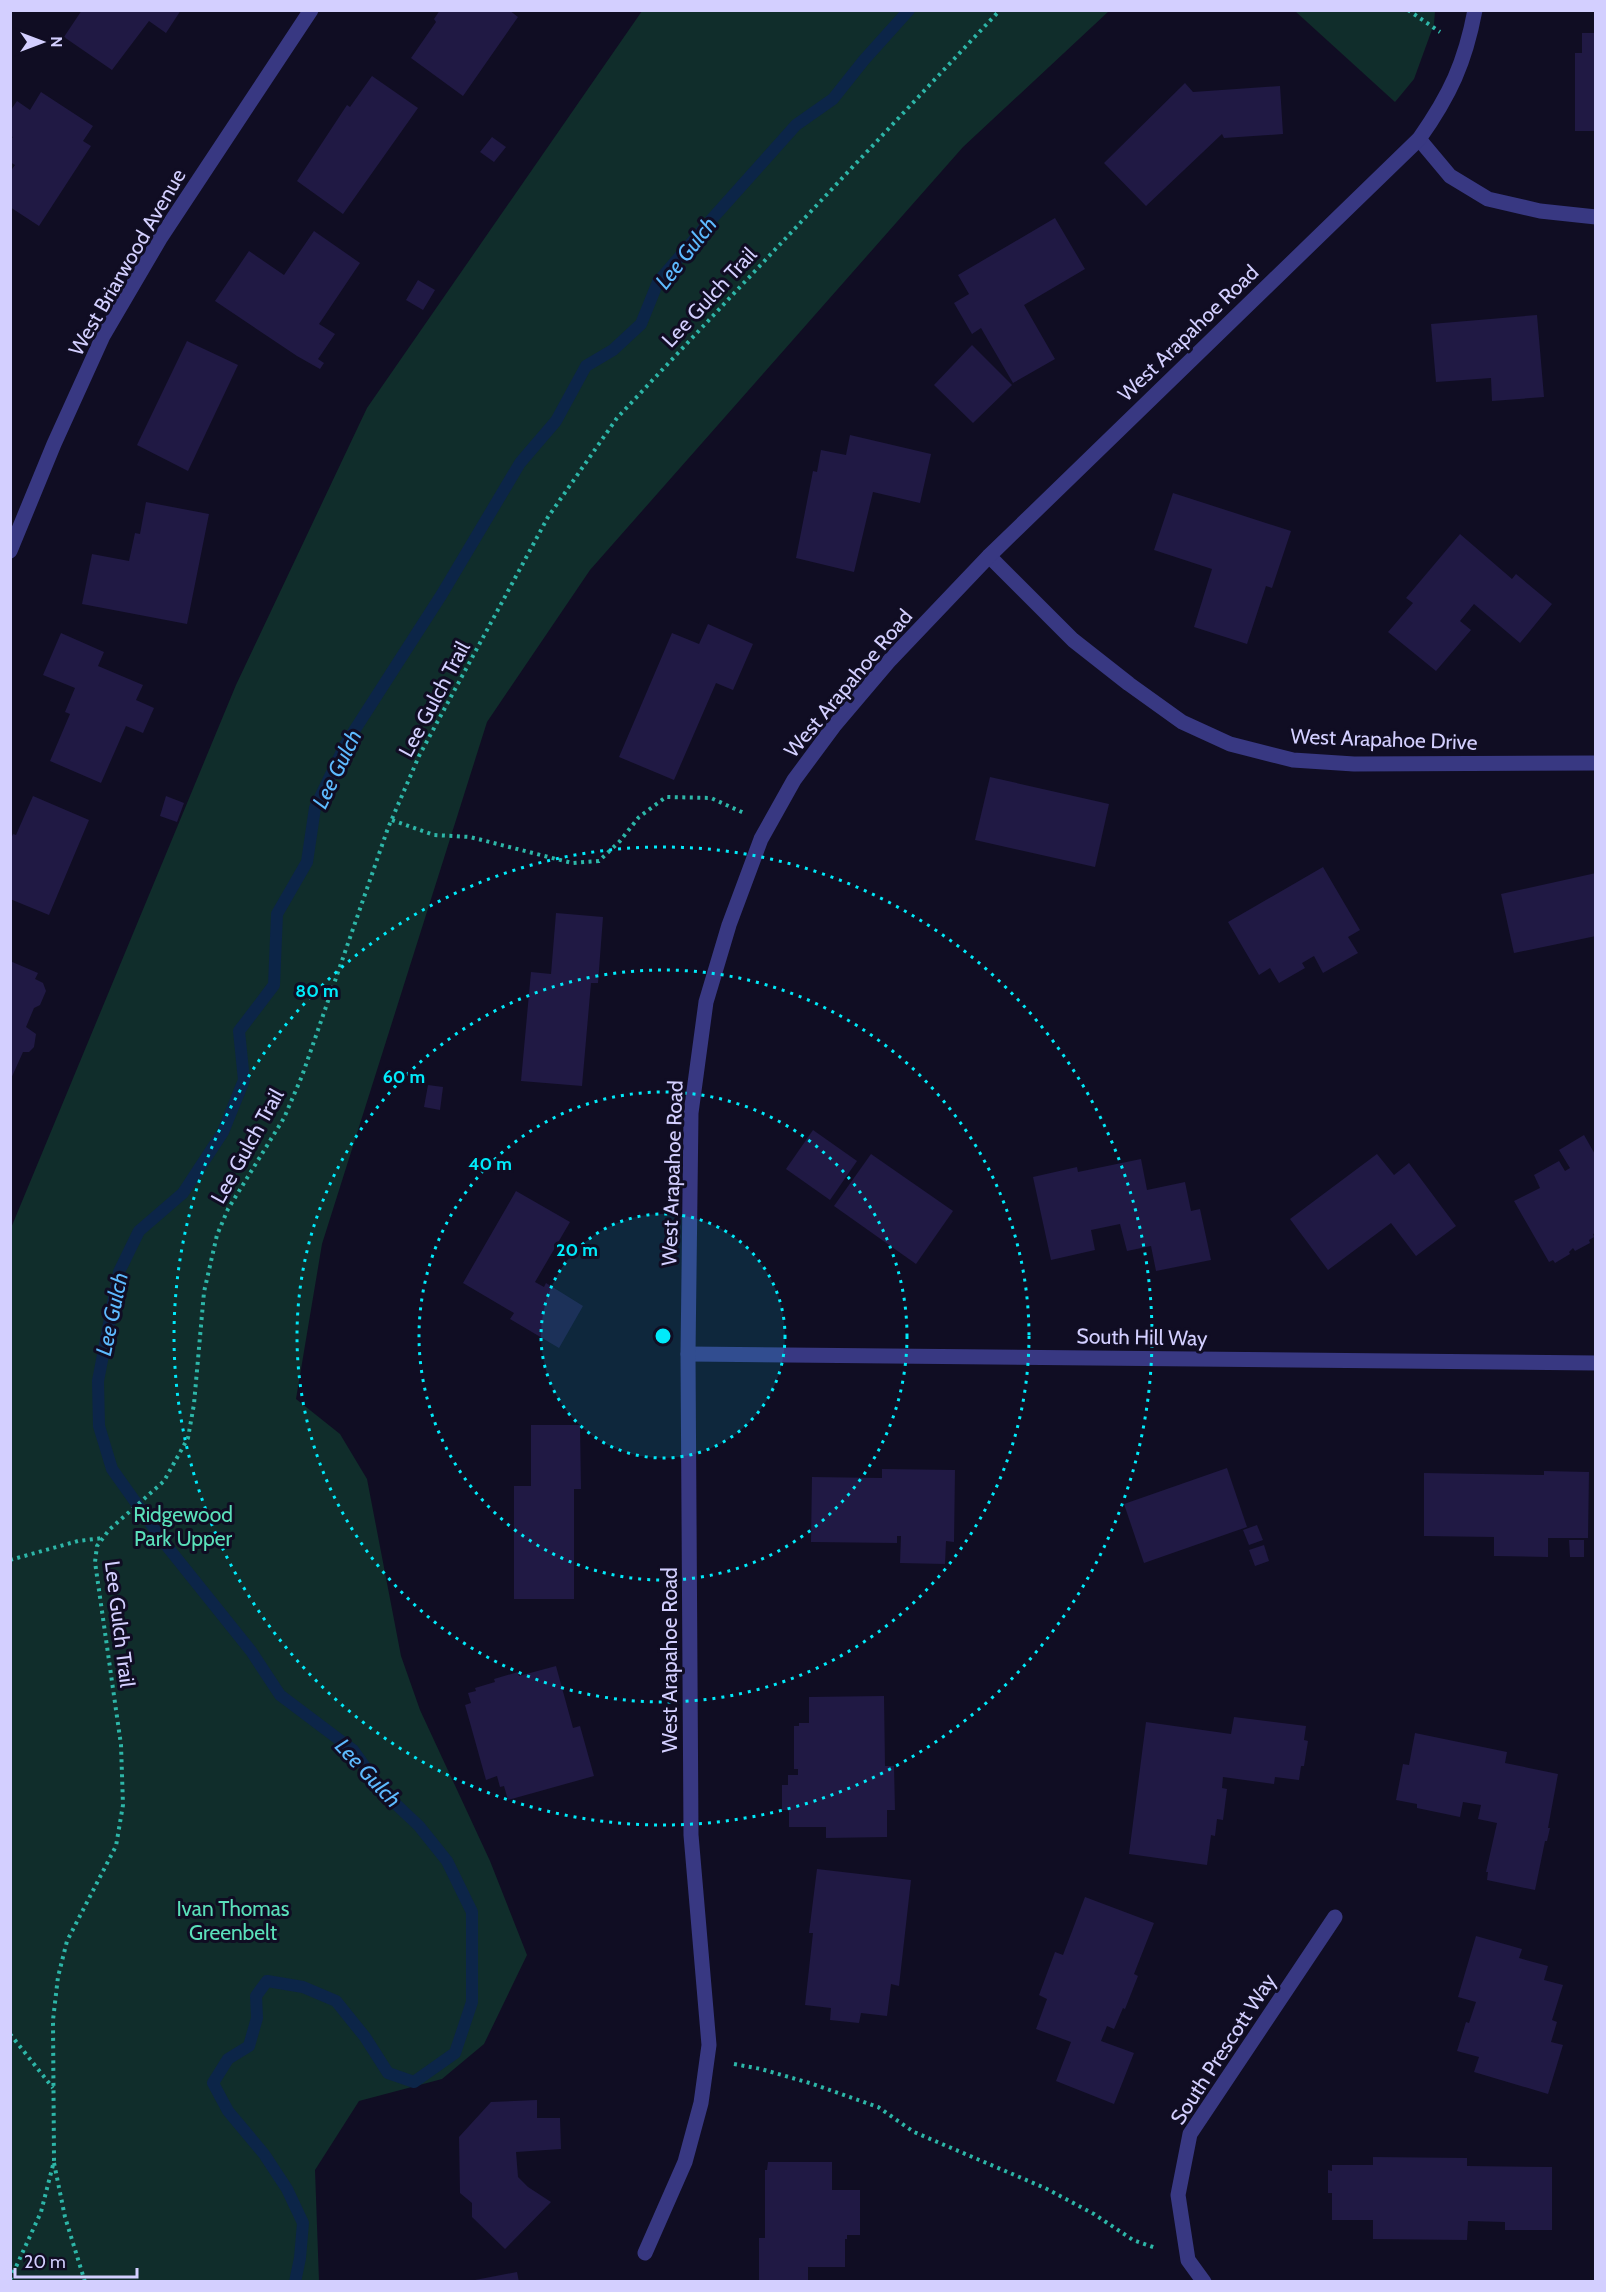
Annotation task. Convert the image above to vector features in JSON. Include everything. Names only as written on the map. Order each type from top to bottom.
[{"type":"street","name":"West Briarwood Avenue","points":[[10,551],[54,444],[103,336],[161,237],[311,10]]},
{"type":"street","name":"West Arapahoe Road","points":[[645,2253],[685,2162],[701,2103],[709,2045],[691,1836],[688,1354],[691,1113],[706,1002],[729,925],[761,839],[794,780],[834,726],[890,660],[989,556],[1419,139],[1455,82],[1468,45],[1475,10]]},
{"type":"street","points":[[1419,139],[1450,176],[1488,199],[1539,212],[1596,217]]},
{"type":"street","name":"West Arapahoe Drive","points":[[989,556],[1073,640],[1119,677],[1182,722],[1230,744],[1293,760],[1354,764],[1596,763]]},
{"type":"street","name":"South Hill Way","points":[[688,1354],[1596,1363]]},
{"type":"street","name":"South Prescott Way","points":[[1204,2282],[1188,2260],[1178,2195],[1190,2134],[1335,1917]]},
{"type":"path","name":"Lee Gulch Trail","points":[[10,2280],[41,2212],[54,2161],[53,2020],[58,1977],[68,1941],[116,1846],[123,1805],[121,1745],[95,1562],[97,1546],[109,1530],[164,1481],[188,1438],[198,1372],[204,1292],[217,1235],[228,1209],[289,1108],[392,820],[419,756],[548,517],[617,418],[1000,10]]},
{"type":"path","points":[[1408,10],[1436,30],[1468,45]]},
{"type":"path","points":[[392,820],[434,835],[470,837],[572,863],[599,861],[620,842],[639,817],[666,797],[711,798],[740,810],[768,827]]},
{"type":"path","points":[[10,1560],[78,1541],[104,1538]]},
{"type":"path","points":[[10,2034],[54,2088]]},
{"type":"path","points":[[707,2060],[761,2069],[878,2107],[914,2132],[1045,2188],[1094,2214],[1133,2240],[1188,2260]]},
{"type":"path","points":[[54,2161],[65,2217],[85,2282]]},
{"type":"green space","name":"Ridgewood Park Upper","points":[[642,11],[1109,11],[963,147],[590,570],[487,722],[322,1244],[296,1399],[340,1434],[367,1479],[401,1656],[420,1710],[490,1861],[527,1955],[484,2044],[442,2079],[359,2101],[315,2170],[319,2281],[11,2281],[11,1228],[236,685],[367,408]]},
{"type":"green space","points":[[1295,11],[1435,11],[1434,24],[1414,79],[1395,102]]},
{"type":"building","points":[[82,10],[181,10],[166,33],[149,21],[112,70],[64,37]]},
{"type":"building","points":[[440,10],[509,10],[518,17],[463,96],[411,58],[436,22],[434,19]]},
{"type":"building","points":[[1582,33],[1596,33],[1596,131],[1575,131],[1575,53],[1582,53]]},
{"type":"building","points":[[372,76],[418,108],[343,214],[297,181],[347,105],[350,107]]},
{"type":"building","points":[[1185,83],[1193,92],[1280,86],[1283,134],[1224,138],[1222,134],[1146,206],[1104,163]]},
{"type":"building","points":[[41,92],[93,126],[83,141],[91,146],[39,226],[10,207],[10,172],[15,165],[10,162],[10,140],[13,137],[10,136],[10,111],[17,101],[30,110]]},
{"type":"building","points":[[492,137],[506,147],[494,162],[480,152]]},
{"type":"building","points":[[1055,218],[1085,269],[1024,305],[1055,359],[1013,383],[981,328],[972,334],[954,303],[969,294],[958,275]]},
{"type":"building","points":[[314,231],[360,263],[319,324],[335,334],[318,359],[324,363],[320,369],[215,301],[249,251],[284,275]]},
{"type":"building","points":[[418,280],[435,290],[423,310],[406,300]]},
{"type":"building","points":[[1537,315],[1544,397],[1492,401],[1491,378],[1436,382],[1431,324]]},
{"type":"building","points":[[187,341],[238,365],[188,471],[137,445]]},
{"type":"building","points":[[972,345],[1012,385],[973,423],[934,385]]},
{"type":"building","points":[[850,435],[931,454],[920,503],[873,492],[854,572],[796,558],[813,471],[817,472],[821,450],[846,455]]},
{"type":"building","points":[[1173,493],[1291,531],[1272,588],[1266,586],[1247,644],[1194,627],[1212,569],[1154,550]]},
{"type":"building","points":[[146,502],[209,514],[187,624],[82,604],[92,554],[129,561],[135,533],[140,534]]},
{"type":"building","points":[[1460,534],[1512,579],[1516,574],[1552,604],[1520,643],[1474,604],[1460,621],[1471,630],[1436,671],[1388,632],[1413,603],[1406,598]]},
{"type":"building","points":[[708,624],[753,644],[733,690],[716,683],[674,780],[619,757],[672,633],[699,644]]},
{"type":"building","points":[[61,633],[104,652],[98,666],[143,685],[136,700],[154,708],[143,733],[126,726],[101,783],[50,761],[70,714],[65,712],[75,688],[43,675]]},
{"type":"building","points":[[990,777],[1109,804],[1095,867],[975,840]]},
{"type":"building","points":[[33,796],[89,820],[49,915],[10,899],[10,841],[13,834],[16,835]]},
{"type":"building","points":[[166,796],[184,803],[177,822],[160,816]]},
{"type":"building","points":[[1323,867],[1360,930],[1348,937],[1358,953],[1323,973],[1314,956],[1302,963],[1305,968],[1279,983],[1270,968],[1259,975],[1228,922]]},
{"type":"building","points":[[1596,873],[1596,936],[1514,953],[1501,894]]},
{"type":"building","points":[[556,913],[603,917],[598,983],[591,983],[582,1086],[521,1081],[531,972],[551,974]]},
{"type":"building","points":[[10,961],[38,973],[35,979],[43,983],[46,991],[40,1005],[34,1008],[26,1027],[36,1034],[34,1047],[29,1052],[23,1052],[10,1081]]},
{"type":"building","points":[[428,1085],[443,1087],[440,1110],[424,1107]]},
{"type":"building","points":[[813,1130],[857,1161],[830,1200],[786,1169]]},
{"type":"building","points":[[1584,1135],[1596,1156],[1596,1233],[1589,1240],[1590,1243],[1575,1251],[1573,1248],[1570,1254],[1555,1263],[1553,1260],[1549,1262],[1514,1201],[1540,1188],[1534,1175],[1559,1161],[1565,1171],[1570,1168],[1559,1150]]},
{"type":"building","points":[[871,1154],[953,1211],[916,1264],[834,1206]]},
{"type":"building","points":[[1377,1154],[1394,1175],[1409,1163],[1456,1226],[1416,1256],[1391,1223],[1328,1270],[1290,1219]]},
{"type":"building","points":[[1141,1159],[1147,1190],[1185,1182],[1191,1211],[1200,1209],[1211,1260],[1156,1271],[1151,1246],[1127,1251],[1120,1224],[1091,1230],[1095,1250],[1051,1260],[1033,1177],[1077,1167],[1078,1172]]},
{"type":"building","points":[[516,1191],[570,1222],[535,1282],[544,1287],[546,1283],[583,1306],[559,1348],[510,1319],[514,1313],[463,1283]]},
{"type":"building","points":[[531,1425],[580,1425],[581,1489],[574,1489],[574,1599],[514,1599],[514,1486],[531,1486]]},
{"type":"building","points":[[1227,1468],[1247,1527],[1144,1563],[1124,1504]]},
{"type":"building","points":[[882,1469],[955,1470],[954,1542],[946,1541],[945,1564],[900,1563],[901,1536],[897,1536],[897,1543],[811,1542],[812,1477],[882,1478]]},
{"type":"building","points":[[1544,1471],[1589,1472],[1588,1538],[1548,1538],[1548,1557],[1494,1556],[1494,1537],[1424,1536],[1424,1473],[1544,1475]]},
{"type":"building","points":[[1257,1525],[1263,1540],[1249,1545],[1243,1530]]},
{"type":"building","points":[[1569,1540],[1584,1540],[1584,1557],[1570,1557]]},
{"type":"building","points":[[1264,1545],[1269,1561],[1255,1566],[1249,1550]]},
{"type":"building","points":[[556,1666],[573,1728],[580,1726],[594,1776],[508,1800],[504,1786],[500,1787],[497,1776],[486,1780],[465,1705],[471,1703],[468,1693],[476,1691],[475,1688],[495,1682],[494,1679],[518,1672],[519,1676]]},
{"type":"building","points":[[884,1696],[885,1766],[894,1766],[895,1810],[887,1810],[887,1837],[826,1838],[826,1827],[789,1827],[789,1810],[782,1810],[782,1785],[788,1785],[788,1775],[798,1775],[798,1769],[794,1769],[794,1726],[799,1726],[799,1723],[809,1723],[809,1697]]},
{"type":"building","points":[[1234,1717],[1306,1726],[1304,1740],[1308,1741],[1299,1780],[1275,1777],[1274,1784],[1223,1777],[1222,1788],[1227,1789],[1223,1820],[1217,1819],[1215,1836],[1211,1835],[1207,1865],[1129,1854],[1146,1722],[1231,1734]]},
{"type":"building","points":[[1415,1733],[1507,1752],[1505,1763],[1558,1774],[1548,1828],[1550,1828],[1547,1841],[1545,1841],[1535,1890],[1487,1880],[1488,1872],[1486,1872],[1497,1823],[1478,1819],[1481,1805],[1463,1802],[1460,1817],[1417,1808],[1417,1804],[1396,1800],[1403,1764],[1409,1765]]},
{"type":"building","points":[[817,1869],[911,1880],[899,1986],[891,1984],[887,2016],[861,2013],[859,2023],[830,2020],[831,2008],[805,2005],[813,1933],[809,1933]]},
{"type":"building","points":[[1085,1897],[1154,1923],[1134,1974],[1138,1976],[1125,2009],[1123,2008],[1114,2029],[1107,2026],[1101,2041],[1134,2053],[1114,2104],[1056,2081],[1071,2042],[1036,2029],[1047,1999],[1039,1995],[1055,1952],[1063,1955]]},
{"type":"building","points":[[1476,1936],[1522,1949],[1519,1958],[1548,1966],[1544,1980],[1563,1985],[1552,2020],[1557,2022],[1551,2042],[1563,2045],[1548,2094],[1474,2072],[1479,2057],[1457,2051],[1466,2022],[1469,2023],[1476,2002],[1458,1997]]},
{"type":"building","points":[[537,2100],[537,2118],[560,2118],[561,2149],[516,2152],[518,2177],[528,2187],[551,2202],[505,2249],[472,2217],[472,2203],[460,2193],[459,2137],[491,2102]]},
{"type":"building","points":[[1373,2157],[1467,2158],[1467,2166],[1552,2167],[1552,2230],[1505,2230],[1505,2222],[1468,2221],[1467,2240],[1373,2239],[1373,2220],[1332,2220],[1332,2193],[1328,2193],[1328,2170],[1332,2171],[1332,2165],[1373,2165]]},
{"type":"building","points":[[768,2162],[832,2162],[832,2190],[860,2190],[860,2235],[847,2235],[845,2239],[845,2267],[808,2267],[808,2282],[759,2282],[759,2238],[765,2238],[765,2170],[767,2170]]},
{"type":"building","points":[[517,2272],[519,2282],[475,2282],[475,2280]]},
{"type":"waterway","name":"Lee Gulch","points":[[295,2282],[303,2223],[287,2189],[264,2154],[228,2111],[213,2083],[228,2059],[249,2046],[257,2018],[256,1996],[267,1981],[303,1987],[336,2001],[365,2037],[388,2073],[414,2082],[455,2053],[472,2002],[472,1912],[447,1861],[419,1826],[383,1792],[353,1750],[280,1695],[251,1651],[166,1545],[112,1469],[99,1426],[98,1381],[119,1272],[139,1231],[183,1193],[223,1132],[244,1080],[239,1031],[274,985],[277,914],[307,862],[315,808],[345,745],[442,594],[520,463],[556,421],[586,366],[613,350],[641,324],[658,282],[711,220],[796,125],[833,99],[909,10]]},
{"type":"park label","name":"Ivan Thomas Greenbelt","points":[[233,1920]]}]
